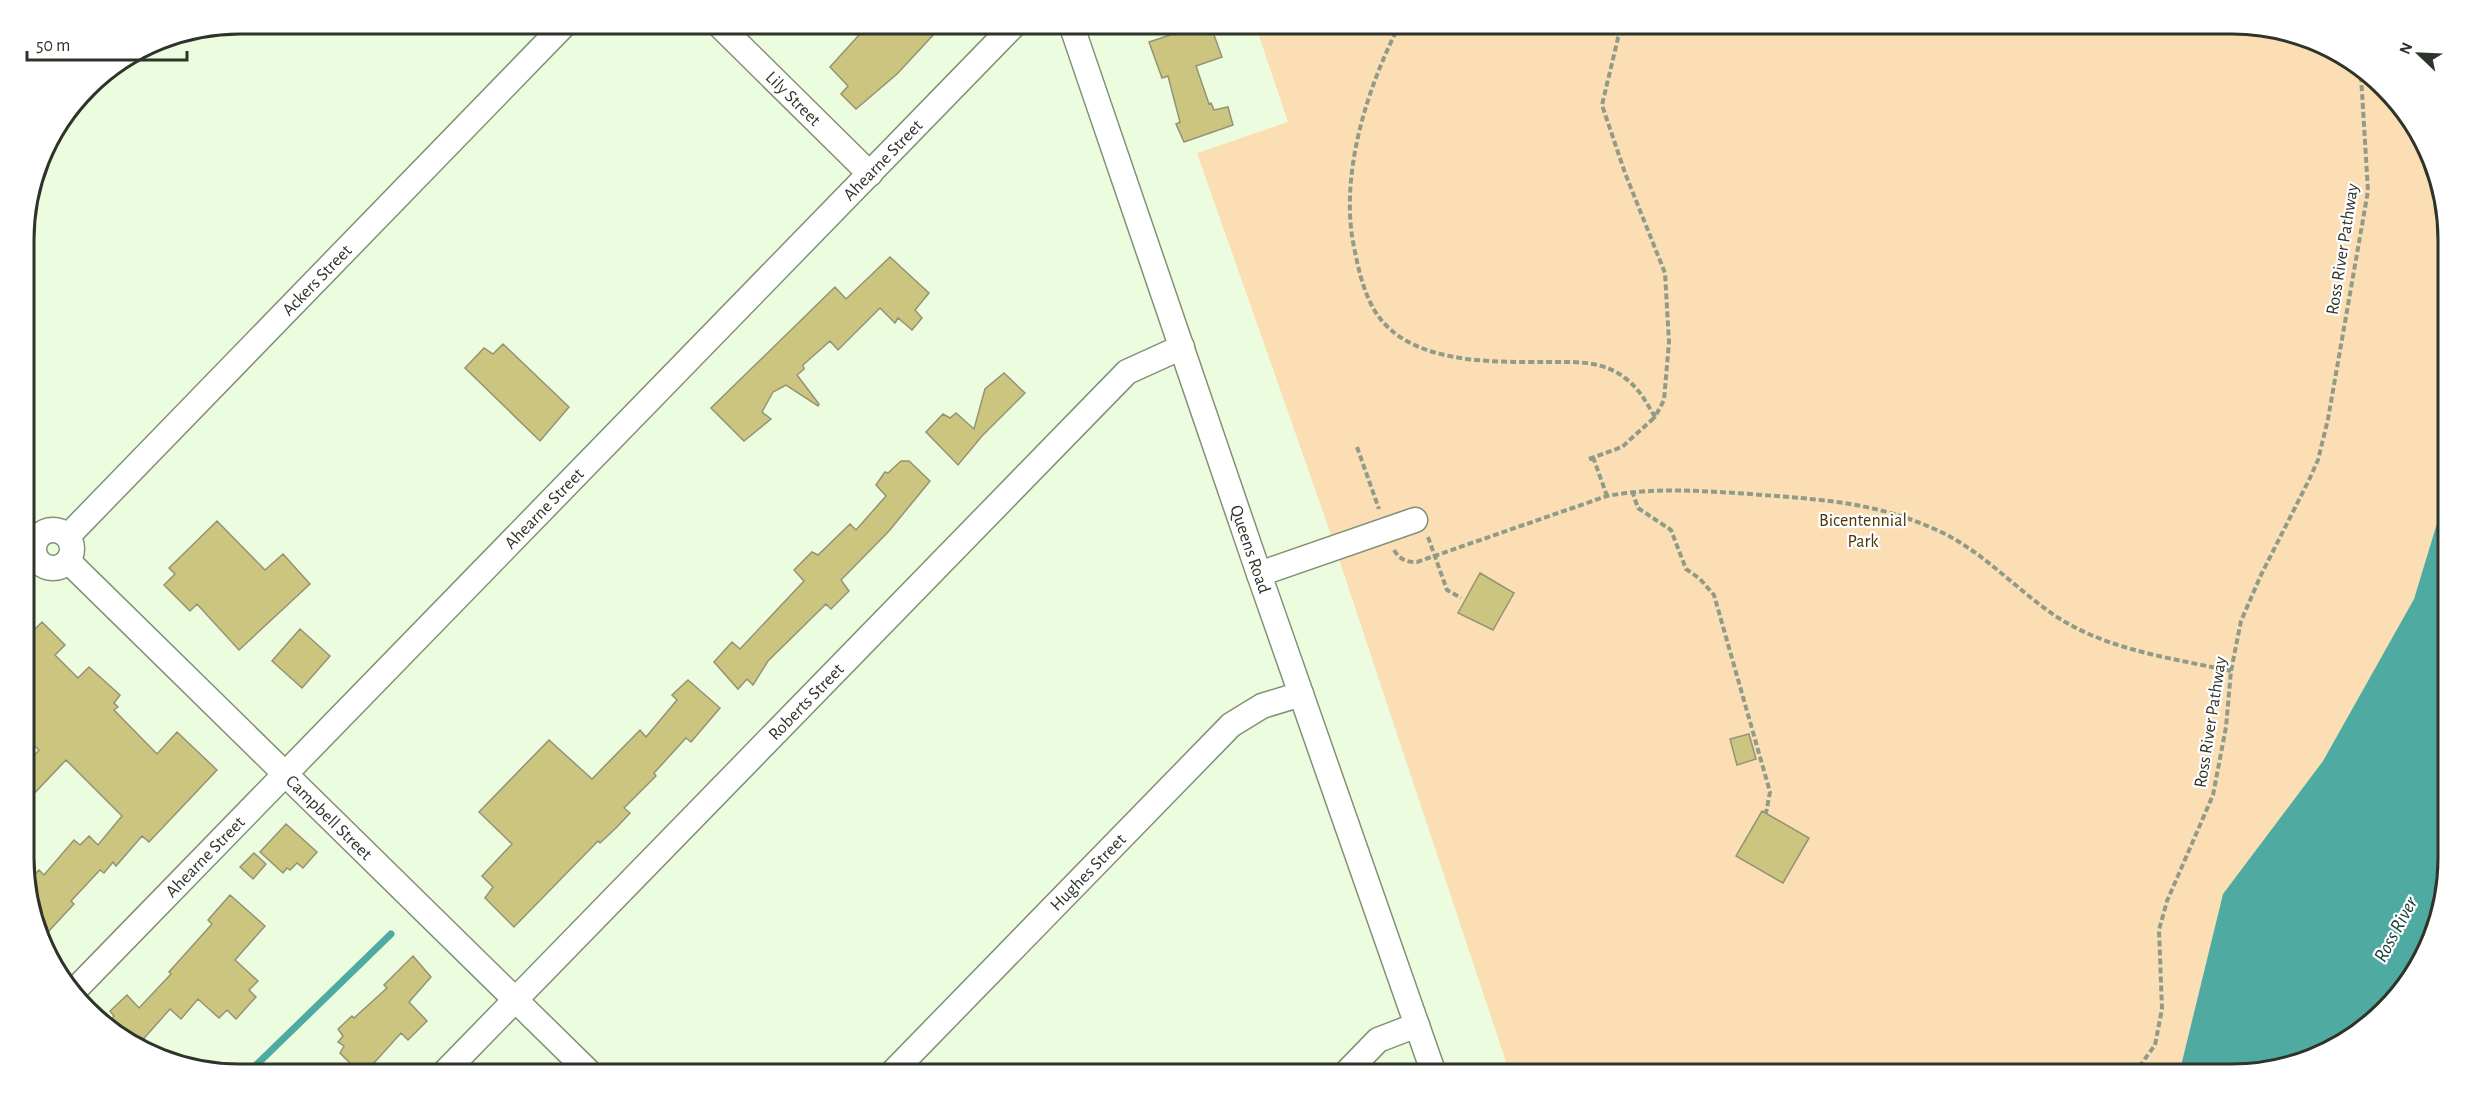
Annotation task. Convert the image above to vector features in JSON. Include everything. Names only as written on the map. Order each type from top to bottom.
[{"type":"street","name":"Ackers Street","points":[[68,536],[554,35]]},
{"type":"street","name":"Lily Street","points":[[729,35],[870,174]]},
{"type":"street","name":"Ahearne Street","points":[[80,986],[1005,35]]},
{"type":"street","name":"Queens Road","points":[[1075,35],[1259,574],[1430,1063]]},
{"type":"street","name":"Roberts Street","points":[[453,1064],[1127,372],[1182,347]]},
{"type":"street","points":[[1259,574],[1415,520]]},
{"type":"street","points":[[34,568],[63,565],[68,561],[72,549],[68,536],[57,530],[35,529]]},
{"type":"street","name":"Campbell Street","points":[[68,561],[581,1064]]},
{"type":"street","name":"Hughes Street","points":[[901,1064],[1231,725],[1262,706],[1301,694]]},
{"type":"street","points":[[1355,1063],[1378,1040],[1417,1025]]},
{"type":"path","points":[[1396,34],[1372,89],[1358,142],[1350,190],[1350,230],[1360,278],[1371,305],[1387,327],[1411,343],[1452,357],[1488,361],[1586,361],[1605,367],[1624,376],[1640,391],[1655,417]]},
{"type":"path","points":[[1606,496],[1591,458],[1622,447],[1655,417],[1664,400],[1669,342],[1665,273],[1625,173],[1602,105],[1620,34]]},
{"type":"path","name":"Ross River Pathway","points":[[2142,1063],[2155,1045],[2162,1009],[2159,930],[2167,901],[2213,795],[2226,727],[2231,671],[2241,621],[2261,575],[2318,460],[2328,419],[2368,191],[2361,80]]},
{"type":"path","points":[[1358,447],[1381,516]]},
{"type":"path","points":[[1391,543],[1399,558],[1407,562],[1417,562],[1606,496],[1632,491],[1675,489],[1836,501],[1875,507],[1908,517],[1944,533],[2055,616],[2087,634],[2125,647],[2231,671]]},
{"type":"path","points":[[1632,491],[1638,508],[1671,530],[1686,569],[1700,579],[1714,595],[1770,792],[1766,813]]},
{"type":"path","points":[[1435,557],[1447,590],[1461,598]]},
{"type":"green space","name":"Bicentennial Park","points":[[1259,34],[2233,34],[2273,38],[2311,50],[2336,62],[2378,95],[2411,137],[2423,162],[2437,213],[2438,520],[2414,599],[2323,761],[2223,894],[2182,1063],[1506,1063],[1328,526],[1197,153],[1288,122]]},
{"type":"water","name":"Ross River","points":[[2438,520],[2437,885],[2431,911],[2417,949],[2404,972],[2368,1012],[2347,1029],[2324,1042],[2299,1053],[2273,1060],[2246,1063],[2182,1063],[2223,894],[2323,761],[2414,599]]},
{"type":"building","points":[[859,35],[934,35],[897,74],[856,109],[841,94],[848,86],[830,67]]},
{"type":"building","points":[[1171,35],[1214,35],[1222,57],[1196,66],[1209,104],[1211,103],[1214,110],[1228,107],[1233,125],[1184,142],[1176,124],[1180,122],[1168,76],[1162,78],[1149,42]]},
{"type":"building","points":[[890,257],[929,293],[915,310],[922,318],[912,330],[898,318],[895,323],[880,308],[838,350],[830,341],[803,365],[804,369],[797,375],[819,404],[818,406],[786,385],[773,392],[762,412],[771,419],[744,441],[711,408],[835,287],[846,299]]},
{"type":"building","points":[[503,344],[569,407],[540,441],[465,368],[484,348],[493,354]]},
{"type":"building","points":[[1004,373],[1025,393],[982,436],[958,465],[926,432],[943,414],[950,418],[956,413],[974,429],[985,389]]},
{"type":"building","points":[[901,461],[909,461],[930,481],[889,531],[841,580],[849,591],[831,609],[826,604],[768,661],[753,685],[747,679],[738,689],[714,662],[732,642],[740,649],[804,581],[794,570],[812,552],[818,555],[850,524],[856,530],[886,496],[876,485],[885,472],[888,473]]},
{"type":"building","points":[[217,521],[265,570],[283,554],[310,584],[239,650],[197,604],[190,611],[164,585],[175,574],[169,568]]},
{"type":"building","points":[[1480,573],[1514,593],[1493,630],[1458,613]]},
{"type":"building","points":[[42,622],[65,645],[55,655],[78,678],[89,667],[120,695],[114,703],[118,707],[114,710],[157,754],[177,732],[217,770],[149,842],[142,836],[116,866],[113,862],[104,873],[100,870],[71,901],[74,904],[49,931],[35,874],[39,870],[44,875],[74,840],[80,845],[89,836],[98,845],[122,816],[66,760],[34,793],[34,756],[39,750],[34,746],[34,630]]},
{"type":"building","points":[[300,629],[330,656],[302,688],[272,661]]},
{"type":"building","points":[[688,680],[720,708],[691,742],[686,738],[654,773],[656,776],[624,808],[630,813],[617,827],[600,843],[598,841],[514,927],[485,898],[493,887],[482,876],[512,844],[479,812],[549,740],[592,779],[640,730],[646,737],[677,700],[672,695]]},
{"type":"building","points":[[1749,734],[1756,759],[1737,765],[1730,739]]},
{"type":"building","points":[[1762,811],[1809,838],[1783,883],[1736,856]]},
{"type":"building","points":[[286,824],[317,852],[303,868],[297,863],[283,873],[260,852]]},
{"type":"building","points":[[254,853],[266,864],[253,879],[240,867]]},
{"type":"building","points":[[230,895],[265,926],[235,960],[258,981],[249,990],[256,997],[236,1019],[227,1010],[219,1018],[198,999],[181,1019],[170,1009],[143,1039],[112,1018],[114,1016],[110,1011],[127,995],[139,1008],[171,974],[169,972],[212,924],[208,920]]},
{"type":"building","points":[[413,956],[431,977],[409,1002],[427,1021],[408,1040],[401,1033],[373,1064],[351,1064],[340,1053],[344,1046],[338,1042],[343,1036],[338,1029],[352,1016],[354,1018],[387,988],[384,985]]},
{"type":"waterway","points":[[257,1064],[391,934]]}]
